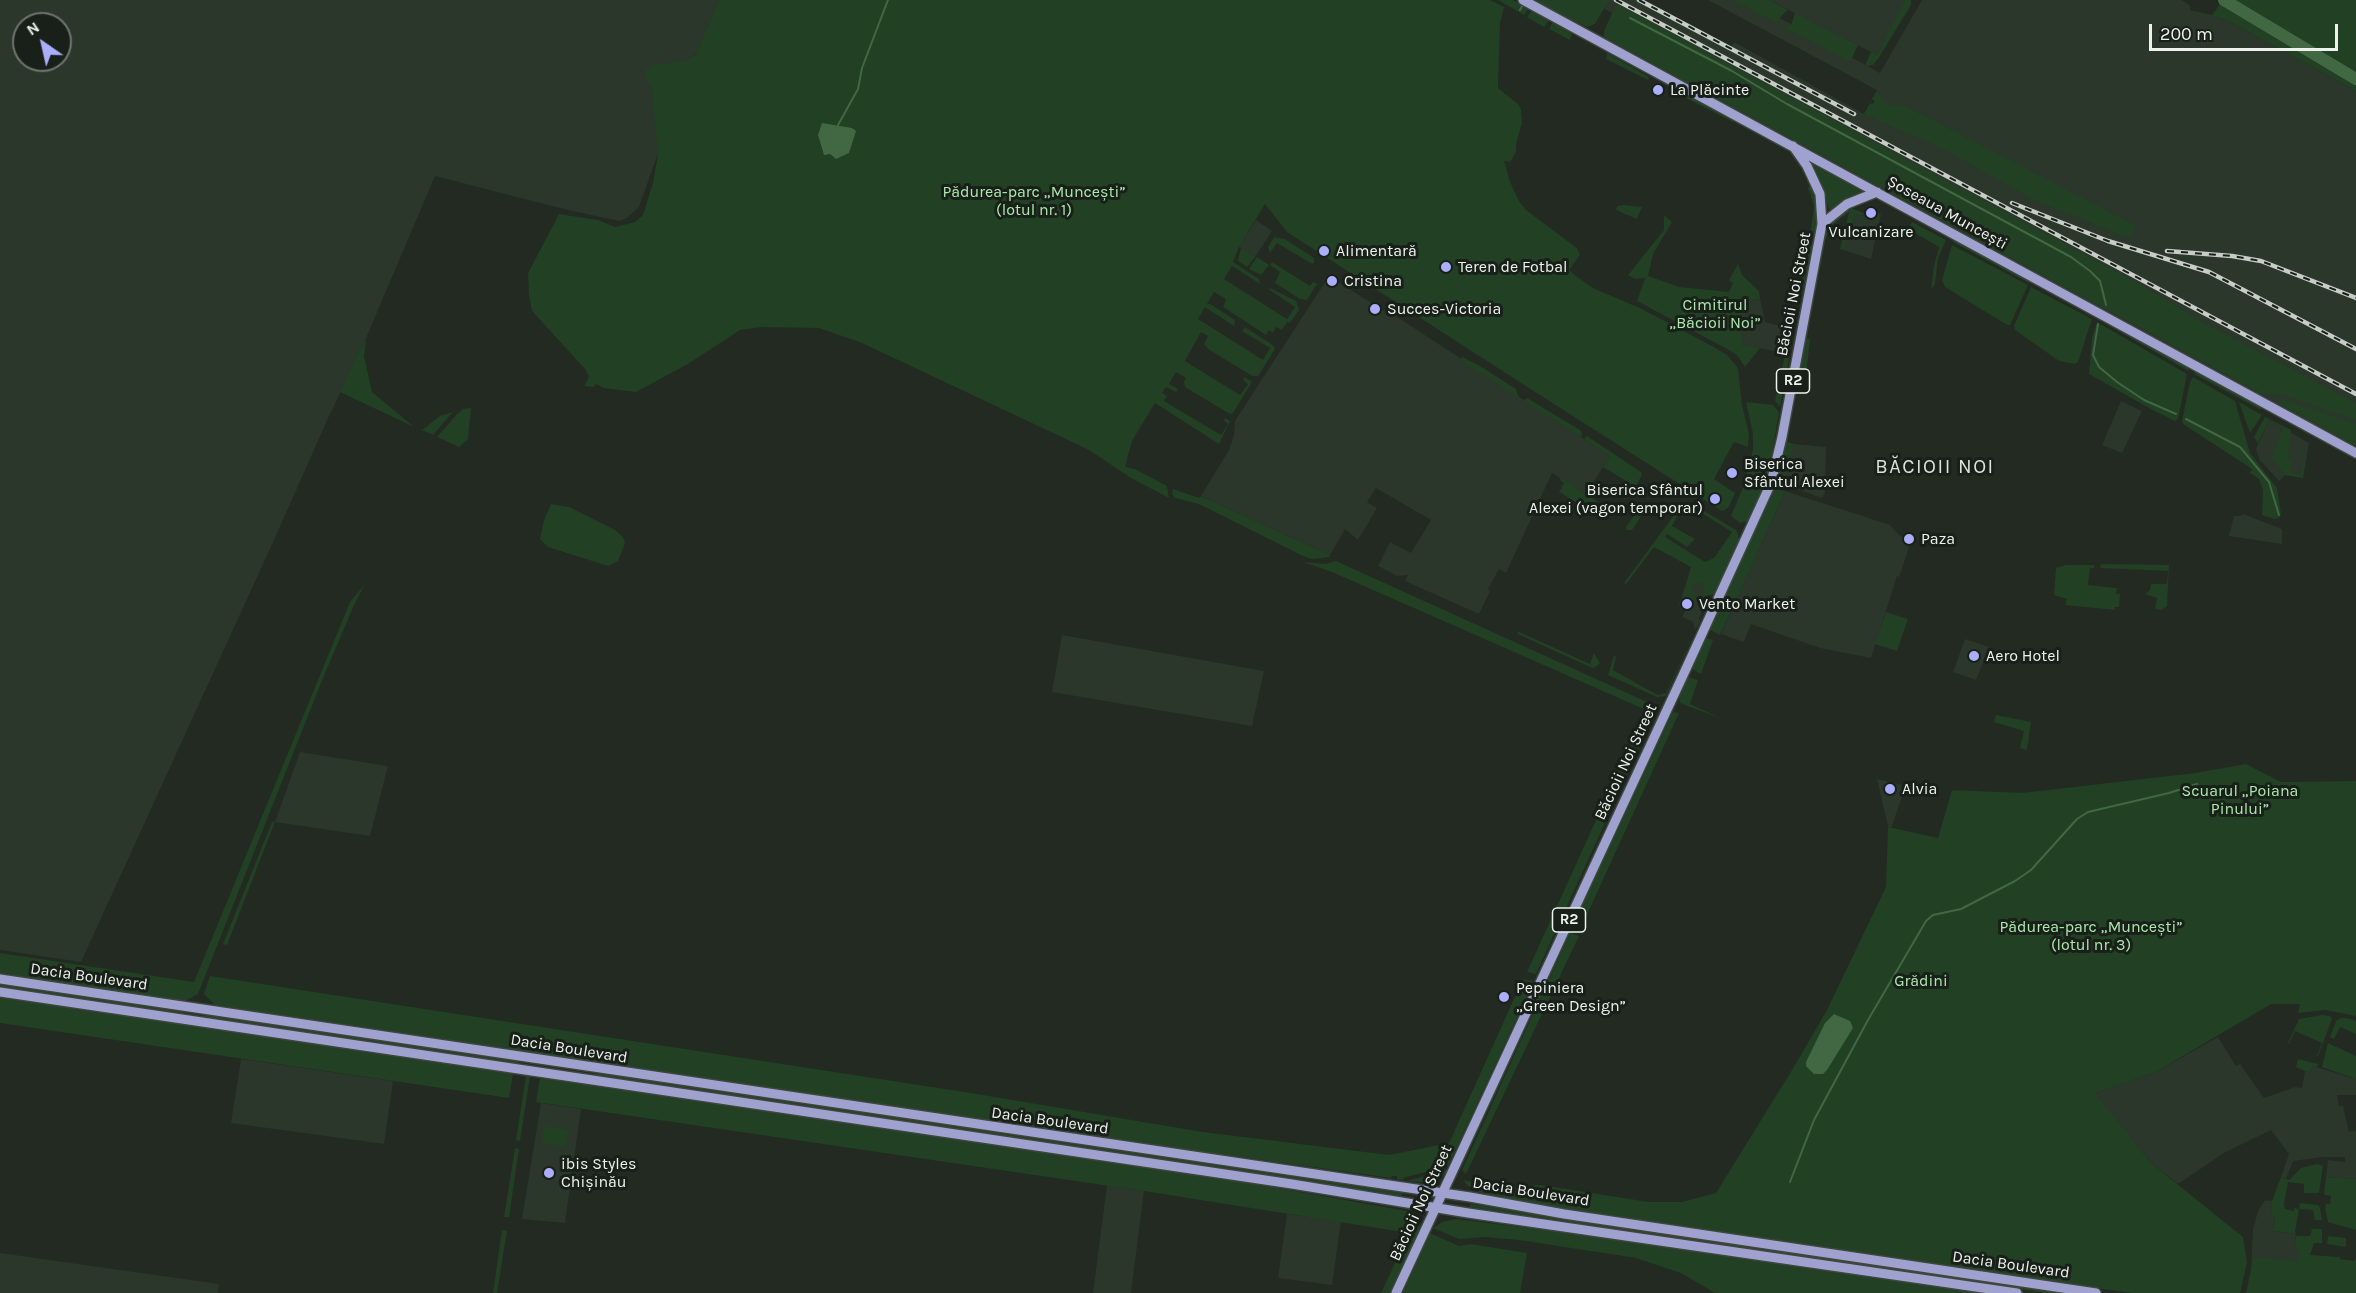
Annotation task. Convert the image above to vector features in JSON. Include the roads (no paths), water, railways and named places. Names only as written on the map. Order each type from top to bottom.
[{"type":"main road","name":"Șoseaua Muncești","points":[[1523,0],[2356,453]]},
{"type":"main road","name":"Băcioii Noi Street","points":[[1396,1293],[1771,483],[1782,437],[1822,224],[1820,194],[1807,166],[1793,146]]},
{"type":"main road","name":"Băcioii Noi Street","points":[[1822,224],[1848,204],[1877,192]]},
{"type":"main road","name":"Dacia Boulevard","points":[[0,979],[1442,1193],[1564,1214],[2096,1293]]},
{"type":"main road","name":"Dacia Boulevard","points":[[0,992],[1292,1184],[1434,1208],[2017,1293]]},
{"type":"main road","points":[[191,1021],[194,1008]]},
{"type":"waterway","points":[[838,125],[858,89],[862,68],[888,0]]},
{"type":"waterway","points":[[2224,0],[2356,79]]},
{"type":"waterway","points":[[1520,10],[1524,2]]},
{"type":"waterway","points":[[1630,18],[1732,71],[1787,104],[2071,257],[2100,281],[2106,305]]},
{"type":"waterway","points":[[2098,324],[2093,355],[2099,367],[2144,400],[2176,414]]},
{"type":"waterway","points":[[2186,419],[2240,447],[2269,482],[2279,515]]},
{"type":"waterway","points":[[1790,1182],[1814,1120],[1868,1020],[1926,921],[1933,915],[1961,909],[2015,881],[2031,870],[2077,819],[2088,812],[2197,784]]},
{"type":"railway","points":[[1616,0],[2356,394]]},
{"type":"railway","points":[[1639,0],[1854,114]]},
{"type":"railway","points":[[2012,203],[2108,241],[2209,272],[2356,349]]},
{"type":"railway","points":[[2167,251],[2232,256],[2261,261],[2356,298]]},
{"type":"place","name":"La Plăcinte","points":[[1658,90]]},
{"type":"place","name":"Vulcanizare","points":[[1871,213]]},
{"type":"place","name":"Alimentară","points":[[1324,251]]},
{"type":"place","name":"Teren de Fotbal","points":[[1446,267]]},
{"type":"place","name":"Cristina","points":[[1332,281]]},
{"type":"place","name":"Succes-Victoria","points":[[1375,309]]},
{"type":"place","name":"Biserica Sfântul Alexei","points":[[1732,473]]},
{"type":"place","name":"Biserica Sfântul Alexei (vagon temporar)","points":[[1715,499]]},
{"type":"place","name":"Paza","points":[[1909,539]]},
{"type":"place","name":"Vento Market","points":[[1687,604]]},
{"type":"place","name":"Aero Hotel","points":[[1974,656]]},
{"type":"place","name":"Alvia","points":[[1890,789]]},
{"type":"place","name":"Pepiniera „Green Design”","points":[[1504,997]]},
{"type":"place","name":"ibis Styles Chișinău","points":[[549,1173]]},
{"type":"district","name":"BĂCIOII NOI","points":[[1935,467]]},
{"type":"park label","name":"Pădurea-parc „Muncești” (lotul nr. 1)","points":[[1034,201]]},
{"type":"park label","name":"Cimitirul „Băcioii Noi”","points":[[1715,314]]},
{"type":"park label","name":"Scuarul „Poiana Pinului”","points":[[2240,800]]},
{"type":"park label","name":"Pădurea-parc „Muncești” (lotul nr. 3)","points":[[2091,936]]},
{"type":"park label","name":"Grădini","points":[[1921,981]]}]
